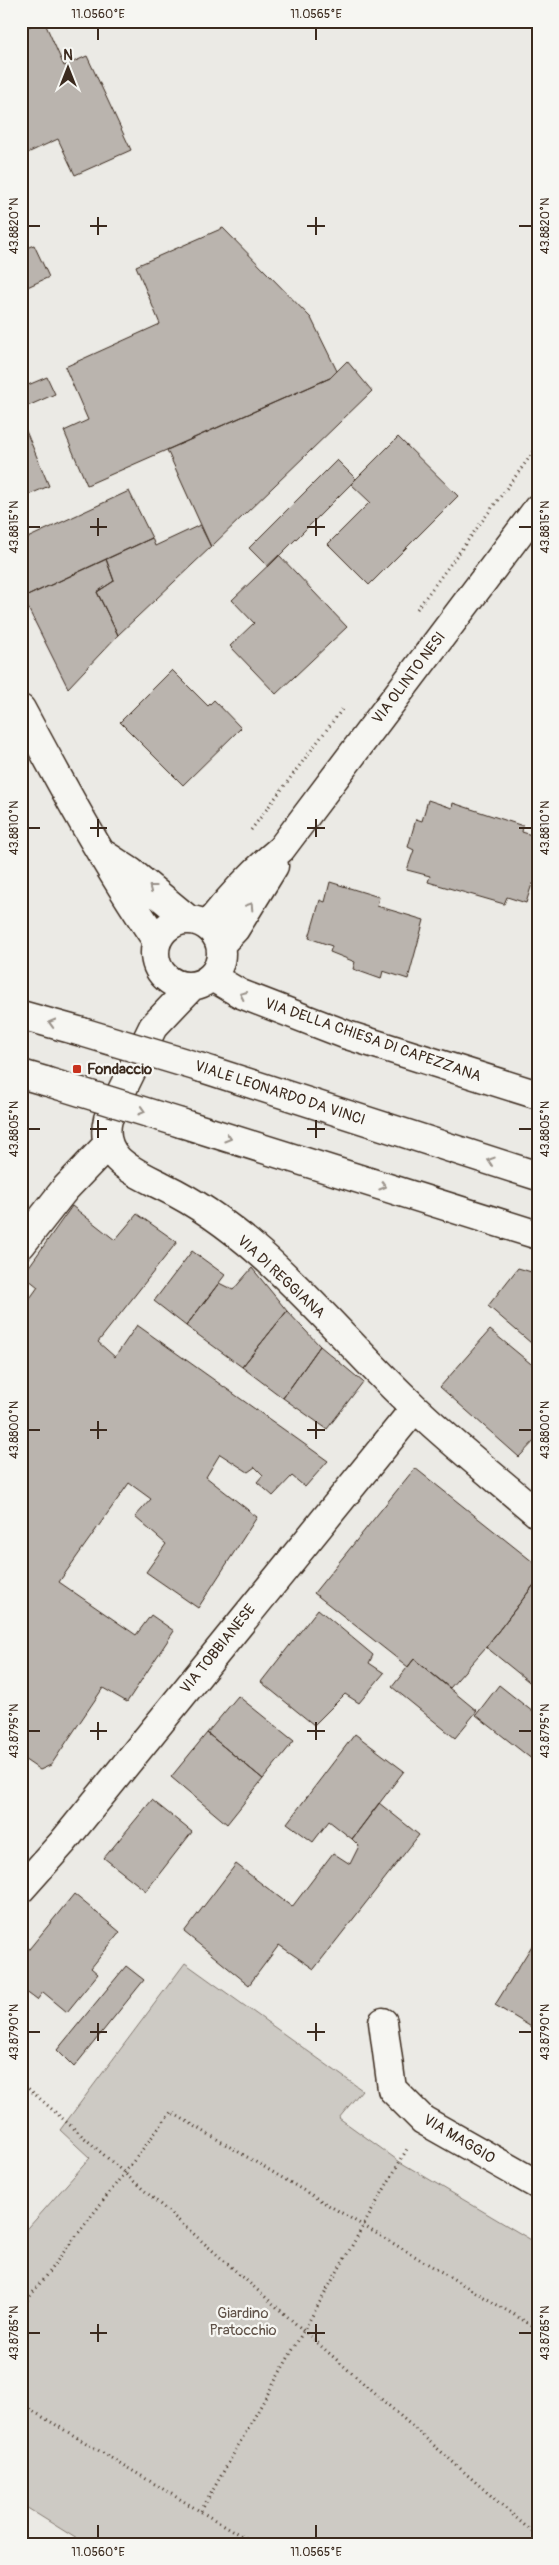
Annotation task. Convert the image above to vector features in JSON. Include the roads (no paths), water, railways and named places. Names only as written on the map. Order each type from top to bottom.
[{"type":"main road","name":"VIA OLINTO NESI","points":[[205,930],[235,929],[271,874],[281,849],[538,508]]},
{"type":"main road","points":[[21,710],[117,882],[157,941]]},
{"type":"main road","points":[[101,853],[131,872],[205,930],[221,956],[218,967],[153,1027]]},
{"type":"main road","points":[[21,1245],[65,1189],[107,1145],[104,1132],[108,1119],[153,1027],[158,968],[154,950],[157,941],[170,926],[205,930]]},
{"type":"main road","points":[[158,968],[172,982],[202,982]]},
{"type":"main road","name":"VIA DELLA CHIESA DI CAPEZZANA","points":[[202,982],[241,994],[339,1031],[538,1095]]},
{"type":"main road","name":"VIALE LEONARDO DA VINCI","points":[[21,1015],[202,1068],[538,1176]]},
{"type":"main road","points":[[33,1078],[538,1235]]},
{"type":"main road","name":"VIA DI REGGIANA","points":[[107,1145],[117,1160],[137,1174],[186,1198],[255,1248],[414,1408],[538,1514]]},
{"type":"main road","name":"VIA TOBBIANESE","points":[[21,1889],[63,1842],[414,1408]]},
{"type":"main road","name":"VIA MAGGIO","points":[[383,2022],[392,2089],[423,2120],[538,2185]]},
{"type":"place","name":"Fondaccio","points":[[77,1069]]},
{"type":"park label","name":"Giardino Pratocchio","points":[[243,2322]]}]
